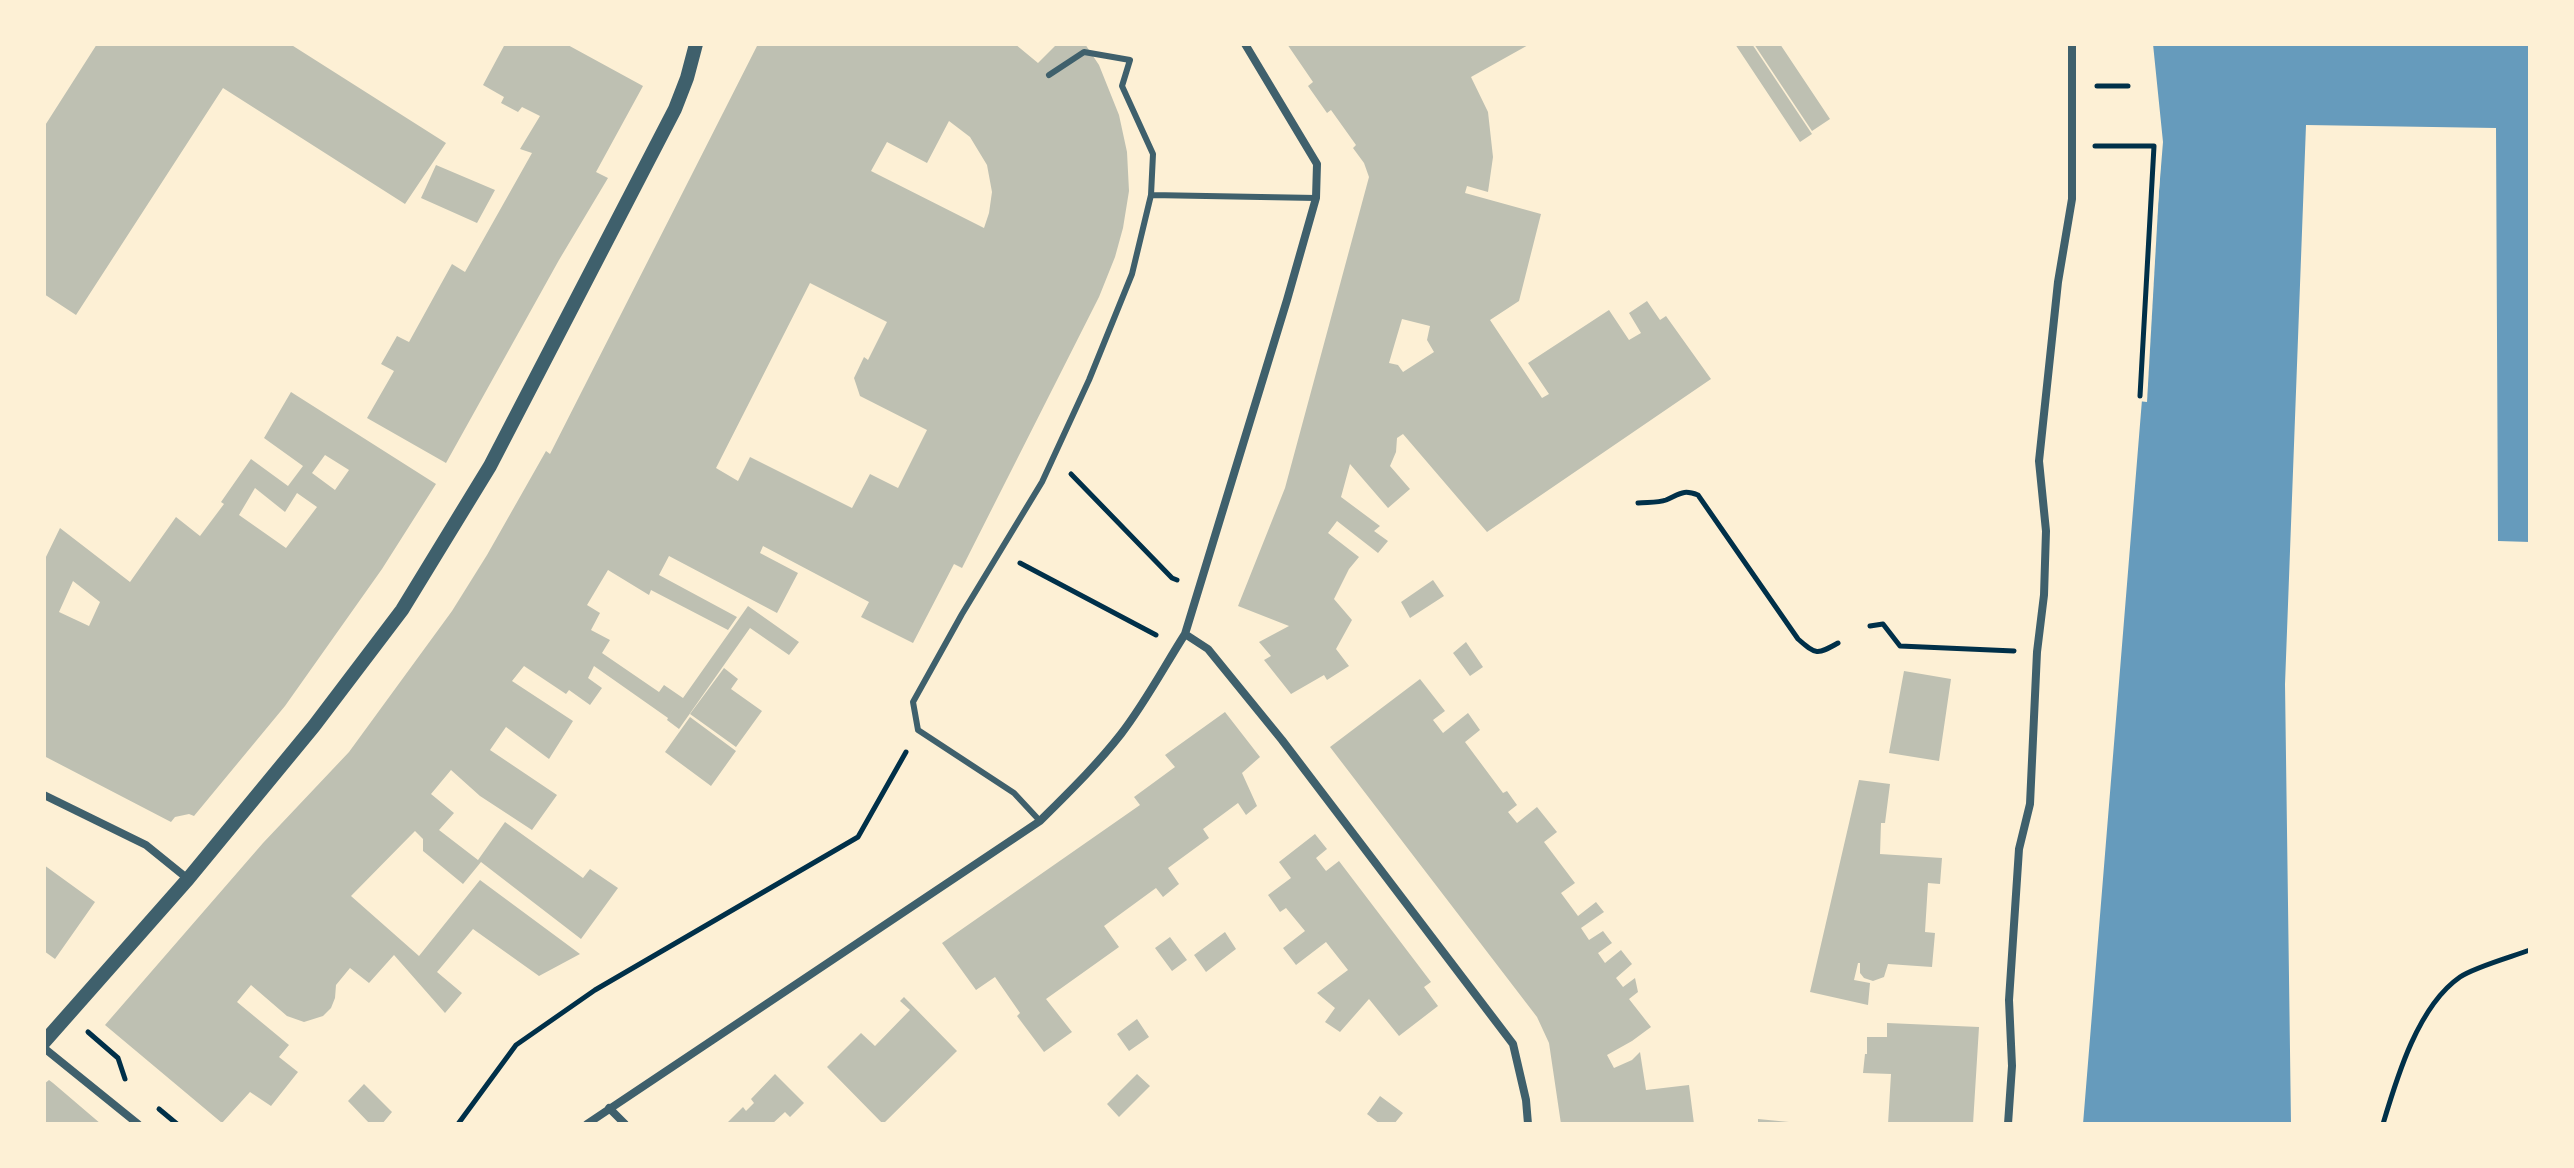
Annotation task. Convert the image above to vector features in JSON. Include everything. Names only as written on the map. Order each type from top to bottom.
[{"type":"street","points":[[44,1042],[188,879],[314,726],[402,610],[490,466],[675,109],[696,44]]},
{"type":"street","points":[[587,1124],[1040,821],[1087,775],[1123,731],[1185,634],[1316,198],[1317,164],[1245,44]]},
{"type":"street","points":[[2008,1124],[2012,1066],[2009,1000],[2019,849],[2030,804],[2037,652],[2044,595],[2046,531],[2039,461],[2058,282],[2072,199],[2072,44]]},
{"type":"street","points":[[1185,634],[1208,649],[1273,729],[1513,1044],[1526,1100],[1528,1124]]},
{"type":"street","points":[[44,795],[146,845],[188,879]]},
{"type":"street","points":[[44,1048],[138,1124]]},
{"type":"street","points":[[609,1108],[625,1124]]},
{"type":"lane","points":[[1040,821],[1014,793],[918,730],[913,702],[1042,482],[1089,380],[1132,274],[1151,195],[1153,154],[1122,86],[1130,60],[1084,52],[1049,75]]},
{"type":"lane","points":[[1151,195],[1316,198]]},
{"type":"path","points":[[2095,86],[2128,86]]},
{"type":"path","points":[[2072,147],[2154,146],[2140,396]]},
{"type":"path","points":[[1054,456],[1172,578],[1198,589]]},
{"type":"path","points":[[1638,503],[1664,501],[1679,492],[1698,495],[1798,639],[1811,651],[1821,653],[1838,643]]},
{"type":"path","points":[[1000,552],[1154,635],[1185,634]]},
{"type":"path","points":[[1870,626],[1883,624],[1900,646],[2037,652]]},
{"type":"path","points":[[458,1124],[516,1045],[595,990],[858,837],[918,730]]},
{"type":"path","points":[[2383,1124],[2399,1073],[2420,1027],[2439,997],[2461,976],[2530,950]]},
{"type":"path","points":[[68,1015],[118,1058],[126,1082]]},
{"type":"path","points":[[156,1107],[177,1124]]},
{"type":"water","points":[[2153,44],[2530,44],[2530,542],[2498,541],[2496,128],[2306,125],[2285,684],[2291,1124],[2083,1124],[2163,142]]},
{"type":"pier","points":[[2158,156],[2161,156],[2147,402],[2138,401]]},
{"type":"building","points":[[97,44],[290,44],[446,143],[405,204],[223,88],[76,315],[44,294],[44,127]]},
{"type":"building","points":[[505,44],[566,44],[643,86],[596,172],[608,178],[446,463],[367,418],[394,371],[381,364],[397,336],[409,342],[452,264],[465,272],[532,153],[520,149],[540,116],[522,107],[518,112],[501,103],[504,97],[483,85]]},
{"type":"building","points":[[758,44],[1015,44],[1038,63],[1057,44],[1085,44],[1099,65],[1119,115],[1127,152],[1129,191],[1115,257],[1099,297],[962,568],[954,564],[913,643],[861,617],[869,602],[763,546],[760,553],[798,573],[777,613],[669,556],[659,575],[737,617],[728,630],[651,590],[649,595],[608,570],[587,605],[600,613],[591,630],[610,640],[602,653],[659,692],[664,685],[683,698],[748,606],[799,642],[789,655],[750,628],[679,729],[594,666],[588,678],[602,688],[590,705],[569,690],[566,694],[524,666],[512,681],[573,721],[549,759],[506,727],[490,750],[557,795],[532,830],[480,796],[451,770],[431,794],[454,813],[439,830],[478,860],[505,822],[583,878],[590,869],[618,888],[581,939],[481,862],[463,884],[423,851],[423,839],[415,831],[351,896],[419,956],[480,880],[580,954],[539,976],[473,929],[437,972],[462,993],[445,1013],[394,955],[369,983],[350,968],[336,985],[331,1008],[323,1016],[304,1022],[287,1016],[251,985],[237,1002],[289,1045],[279,1057],[298,1072],[271,1106],[250,1092],[222,1123],[105,1025],[263,843],[349,752],[452,611],[546,451],[550,454]],"holes":[[[949,121],[970,137],[987,165],[992,192],[984,228],[871,171],[887,142],[927,163]],[[810,283],[887,322],[868,360],[864,357],[854,378],[860,396],[927,430],[898,488],[870,474],[852,508],[750,457],[738,481],[716,468]]]},
{"type":"building","points":[[1287,44],[1530,44],[1471,77],[1488,112],[1493,157],[1488,192],[1467,186],[1465,193],[1541,214],[1519,301],[1490,320],[1542,398],[1549,394],[1528,363],[1609,310],[1629,340],[1641,333],[1629,313],[1647,301],[1660,320],[1666,316],[1711,379],[1487,532],[1403,434],[1397,438],[1396,452],[1390,466],[1410,489],[1388,508],[1350,464],[1341,497],[1380,526],[1374,531],[1388,541],[1378,553],[1337,521],[1328,533],[1359,557],[1349,569],[1334,599],[1352,620],[1336,649],[1349,666],[1327,680],[1324,675],[1291,694],[1264,660],[1271,656],[1259,642],[1289,626],[1238,606],[1285,488],[1369,177],[1353,148],[1356,145],[1331,110],[1327,113],[1308,86],[1313,82]],"holes":[[[1402,319],[1430,326],[1427,340],[1434,352],[1403,372],[1398,365],[1389,363]]]},
{"type":"building","points":[[1735,44],[1752,44],[1812,134],[1800,142]]},
{"type":"building","points":[[1754,44],[1780,44],[1830,119],[1812,131]]},
{"type":"building","points":[[436,165],[495,190],[477,223],[421,198]]},
{"type":"building","points":[[291,392],[436,484],[382,569],[285,706],[194,816],[175,817],[171,822],[44,756],[44,561],[60,528],[130,582],[176,517],[200,536],[251,459],[288,486],[303,466],[264,438]],"holes":[[[325,455],[349,470],[335,490],[312,473]],[[255,488],[285,512],[297,493],[317,507],[286,548],[239,515]],[[73,581],[100,602],[89,626],[59,612]]]},
{"type":"building","points":[[1433,580],[1444,596],[1410,618],[1401,602]]},
{"type":"building","points":[[1466,642],[1483,667],[1470,676],[1453,653]]},
{"type":"building","points":[[724,668],[738,679],[731,689],[762,711],[736,747],[690,714]]},
{"type":"building","points":[[1904,671],[1951,679],[1939,761],[1889,753]]},
{"type":"building","points":[[1420,679],[1445,711],[1433,720],[1443,733],[1468,713],[1480,730],[1465,742],[1503,793],[1507,791],[1517,805],[1508,812],[1517,823],[1537,807],[1557,832],[1544,842],[1575,883],[1561,893],[1578,916],[1596,902],[1604,912],[1581,928],[1589,940],[1603,931],[1612,943],[1598,953],[1605,963],[1621,950],[1632,964],[1616,978],[1623,987],[1635,978],[1638,992],[1629,999],[1651,1027],[1607,1055],[1614,1068],[1632,1060],[1640,1052],[1646,1090],[1689,1085],[1694,1124],[1561,1124],[1549,1043],[1537,1017],[1330,747]]},
{"type":"building","points":[[1225,712],[1260,757],[1242,773],[1257,806],[1246,815],[1238,803],[1203,829],[1209,838],[1168,868],[1179,884],[1163,897],[1156,888],[1104,926],[1119,947],[1046,999],[1072,1032],[1044,1052],[1017,1016],[1020,1013],[995,977],[976,990],[942,943],[1140,805],[1134,797],[1175,767],[1165,755]]},
{"type":"building","points":[[690,717],[736,751],[711,786],[665,752]]},
{"type":"building","points":[[1859,780],[1890,784],[1885,823],[1881,823],[1880,854],[1942,858],[1940,884],[1928,883],[1925,932],[1935,933],[1932,967],[1888,964],[1884,977],[1873,981],[1864,978],[1858,963],[1854,980],[1870,983],[1868,1005],[1810,992]]},
{"type":"building","points":[[1315,834],[1327,849],[1316,858],[1326,871],[1339,861],[1431,982],[1424,987],[1438,1006],[1399,1036],[1369,999],[1340,1032],[1325,1022],[1335,1008],[1317,993],[1348,970],[1326,942],[1296,965],[1283,948],[1305,931],[1286,908],[1280,912],[1268,895],[1291,878],[1279,862]]},
{"type":"building","points":[[44,865],[95,902],[55,959],[44,951]]},
{"type":"building","points":[[1225,932],[1236,949],[1206,972],[1194,955]]},
{"type":"building","points":[[1170,937],[1187,960],[1172,971],[1155,948]]},
{"type":"building","points":[[904,997],[957,1051],[883,1124],[827,1067],[861,1033],[875,1046],[910,1010],[900,1001]]},
{"type":"building","points":[[1137,1019],[1149,1037],[1129,1051],[1117,1034]]},
{"type":"building","points":[[1887,1023],[1979,1027],[1973,1124],[1888,1124],[1891,1074],[1863,1073],[1867,1037],[1887,1037]]},
{"type":"building","points":[[775,1074],[804,1103],[790,1117],[785,1112],[772,1124],[726,1124],[743,1107],[746,1111],[754,1103],[751,1099]]},
{"type":"building","points":[[1137,1074],[1150,1086],[1119,1117],[1107,1104]]},
{"type":"building","points":[[49,1080],[101,1124],[44,1124],[44,1084]]},
{"type":"building","points":[[364,1084],[392,1112],[382,1124],[370,1124],[348,1101]]},
{"type":"building","points":[[1380,1096],[1403,1113],[1394,1124],[1380,1124],[1367,1114]]},
{"type":"building","points":[[1758,1119],[1789,1122],[1789,1124],[1758,1124]]}]
